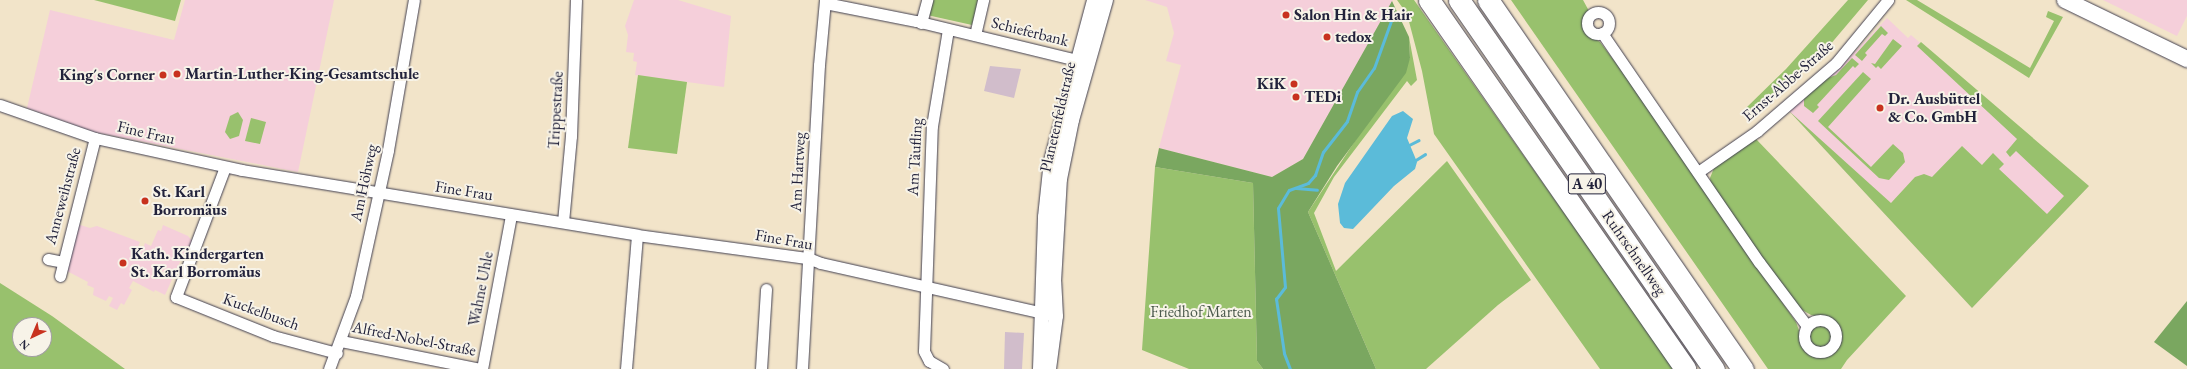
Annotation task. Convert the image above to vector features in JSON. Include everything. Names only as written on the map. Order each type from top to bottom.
[{"type":"highway","points":[[1429,0],[1685,369]]},
{"type":"highway","name":"Ruhrschnellweg","points":[[1458,0],[1714,369]]},
{"type":"highway","name":"Ruhrschnellweg","points":[[1488,0],[1743,369]]},
{"type":"main road","points":[[2065,0],[2187,59]]},
{"type":"street","name":"Am Höhweg","points":[[329,369],[337,353],[356,296],[379,194],[414,0]]},
{"type":"street","name":"Trippestraße","points":[[562,222],[571,136],[576,0]]},
{"type":"street","points":[[921,23],[927,0]]},
{"type":"street","name":"Schieferbank","points":[[975,35],[983,0]]},
{"type":"street","name":"Planetenfeldstraße","points":[[1040,369],[1048,182],[1056,140],[1094,0]]},
{"type":"street","name":"Planetenfeldstraße","points":[[1049,369],[1056,316],[1054,282],[1060,179],[1072,120],[1106,0]]},
{"type":"street","name":"Ernst-Abbe-Straße","points":[[1698,172],[1757,131],[1836,63],[1888,0]]},
{"type":"street","name":"Schieferbank","points":[[825,2],[975,35],[1077,60]]},
{"type":"street","name":"Am Hartweg","points":[[802,369],[819,66],[825,2]]},
{"type":"street","name":"Am Täufling","points":[[927,288],[932,126],[948,29]]},
{"type":"street","points":[[1602,33],[1807,326]]},
{"type":"street","name":"Fine Frau","points":[[0,105],[95,138],[225,167],[379,194],[637,235],[808,258],[927,288],[1042,314]]},
{"type":"street","name":"Anneweihstraße","points":[[60,276],[95,138]]},
{"type":"street","name":"Kuckelbusch","points":[[225,167],[180,281],[176,297],[273,336],[337,353]]},
{"type":"street","name":"Wahne Uhle","points":[[482,369],[511,215]]},
{"type":"street","points":[[626,369],[637,235]]},
{"type":"street","name":"Anneweihstraße","points":[[48,259],[63,262]]},
{"type":"street","points":[[927,288],[924,351],[929,361],[943,369]]},
{"type":"street","points":[[761,369],[766,289]]},
{"type":"street","points":[[1042,314],[1056,316]]},
{"type":"street","name":"Alfred-Nobel-Straße","points":[[341,341],[482,369]]},
{"type":"shaded area","name":"Martin-Luther-King-Gesamtschule","points":[[185,0],[334,0],[298,172],[94,132],[27,108],[50,10],[174,40]]},
{"type":"shaded area","points":[[634,0],[678,0],[731,16],[724,87],[635,75],[637,62],[633,61],[634,53],[626,52],[628,35],[625,26]]},
{"type":"shaded area","points":[[1145,0],[1393,0],[1303,159],[1272,177],[1159,148],[1181,65],[1166,61],[1174,33],[1167,7]]},
{"type":"shaded area","points":[[2103,0],[2187,0],[2187,16],[2177,36]]},
{"type":"shaded area","points":[[1887,18],[1908,38],[1911,35],[2089,186],[1972,308],[1789,111],[1827,75],[1835,73]]},
{"type":"shaded area","points":[[990,66],[1021,69],[1014,98],[984,91]]},
{"type":"shaded area","name":"Kath. Kindergarten St. Karl Borromäus","points":[[77,224],[90,228],[97,226],[140,242],[137,249],[142,251],[145,243],[151,246],[158,230],[161,231],[163,225],[188,236],[193,242],[187,257],[183,255],[165,295],[155,290],[154,292],[133,281],[129,288],[132,290],[124,305],[121,303],[117,310],[109,306],[113,298],[109,296],[106,301],[93,295],[94,288],[87,285],[88,282],[65,270]]},
{"type":"shaded area","points":[[1005,332],[1024,333],[1022,369],[1004,369]]},
{"type":"green space","points":[[94,0],[181,0],[175,21]]},
{"type":"green space","points":[[931,0],[978,0],[972,25],[927,15]]},
{"type":"green space","points":[[1397,0],[1414,0],[1674,369],[1600,369],[1434,134],[1422,71],[1407,14]]},
{"type":"green space","points":[[1511,0],[1583,0],[1589,11],[1582,20],[1583,27],[1592,37],[1600,42],[1619,67],[1796,322],[1806,350],[1818,356],[1831,353],[1838,345],[1840,332],[1833,320],[1811,315],[1797,307],[1711,185],[1710,178],[1714,168],[1756,139],[1906,296],[1847,360],[1841,369],[1768,369]]},
{"type":"green space","points":[[1848,0],[1868,0],[1818,59],[1752,117],[1746,108],[1786,69]]},
{"type":"green space","points":[[1906,0],[1917,0],[2030,68],[2054,21],[2046,17],[2048,11],[2063,17],[2029,78]]},
{"type":"green space","points":[[1392,1],[1409,37],[1410,58],[1406,73],[1337,166],[1308,212],[1376,369],[1263,369],[1257,361],[1253,183],[1155,167],[1159,148],[1272,177],[1303,159]]},
{"type":"green space","points":[[1881,26],[1888,33],[1885,36],[1882,34],[1865,53],[1867,55],[1862,61],[1855,55]]},
{"type":"green space","points":[[1409,37],[1417,80],[1411,86],[1407,81],[1334,177],[1314,213],[1336,271],[1447,161],[1531,280],[1498,305],[1426,369],[1376,369],[1308,212],[1410,58]]},
{"type":"green space","points":[[1893,39],[1902,46],[1881,69],[1878,66],[1876,68],[1871,63],[1875,64]]},
{"type":"green space","points":[[1921,42],[2089,186],[1972,308],[1789,111],[1891,203],[1915,177],[1924,174],[1932,177],[1962,146],[1982,165],[1993,153],[2004,164],[1999,169],[2047,214],[2064,196],[2016,151],[2010,157],[2006,152],[2017,139],[1917,46]]},
{"type":"green space","points":[[1852,58],[1859,64],[1855,68],[1853,66],[1817,105],[1819,107],[1813,113],[1804,106],[1804,99],[1825,79],[1836,75]]},
{"type":"green space","points":[[1863,72],[1871,79],[1828,127],[1871,167],[1893,144],[1903,153],[1905,162],[1889,180],[1879,178],[1818,121]]},
{"type":"green space","points":[[638,75],[687,82],[677,154],[628,148]]},
{"type":"green space","points":[[238,112],[243,120],[239,136],[230,139],[225,132],[230,116]]},
{"type":"green space","points":[[251,118],[266,122],[260,144],[245,141]]},
{"type":"green space","name":"Friedhof Marten","points":[[1155,167],[1253,183],[1257,361],[1263,369],[1189,369],[1142,350]]},
{"type":"green space","points":[[0,283],[52,316],[125,369],[0,369]]},
{"type":"green space","points":[[2187,301],[2187,366],[2154,342]]},
{"type":"green space","points":[[1820,325],[1824,326],[1830,332],[1830,340],[1824,346],[1820,347],[1816,346],[1810,340],[1809,336],[1810,332],[1816,326]]},
{"type":"water","points":[[1403,111],[1413,119],[1407,138],[1417,162],[1415,169],[1394,186],[1353,229],[1344,228],[1340,223],[1338,204],[1345,183],[1392,116]]},
{"type":"waterway","points":[[1290,369],[1284,353],[1276,299],[1285,287],[1278,208],[1289,190],[1308,183],[1315,175],[1323,152],[1347,121],[1357,92],[1374,68],[1392,18]]},
{"type":"waterway","points":[[1407,146],[1419,140]]},
{"type":"waterway","points":[[1414,161],[1425,154]]},
{"type":"waterway","points":[[1296,188],[1317,190]]},
{"type":"place","name":"Salon Hin & Hair","points":[[1286,15]]},
{"type":"place","name":"tedox","points":[[1327,37]]},
{"type":"place","name":"Martin-Luther-King-Gesamtschule","points":[[177,74]]},
{"type":"place","name":"King´s Corner","points":[[163,75]]},
{"type":"place","name":"KiK","points":[[1294,84]]},
{"type":"place","name":"TEDi","points":[[1296,97]]},
{"type":"place","name":"Dr. Ausbüttel & Co. GmbH","points":[[1880,108]]},
{"type":"place","name":"St. Karl Borromäus","points":[[145,201]]},
{"type":"place","name":"Kath. Kindergarten St. Karl Borromäus","points":[[123,263]]}]
